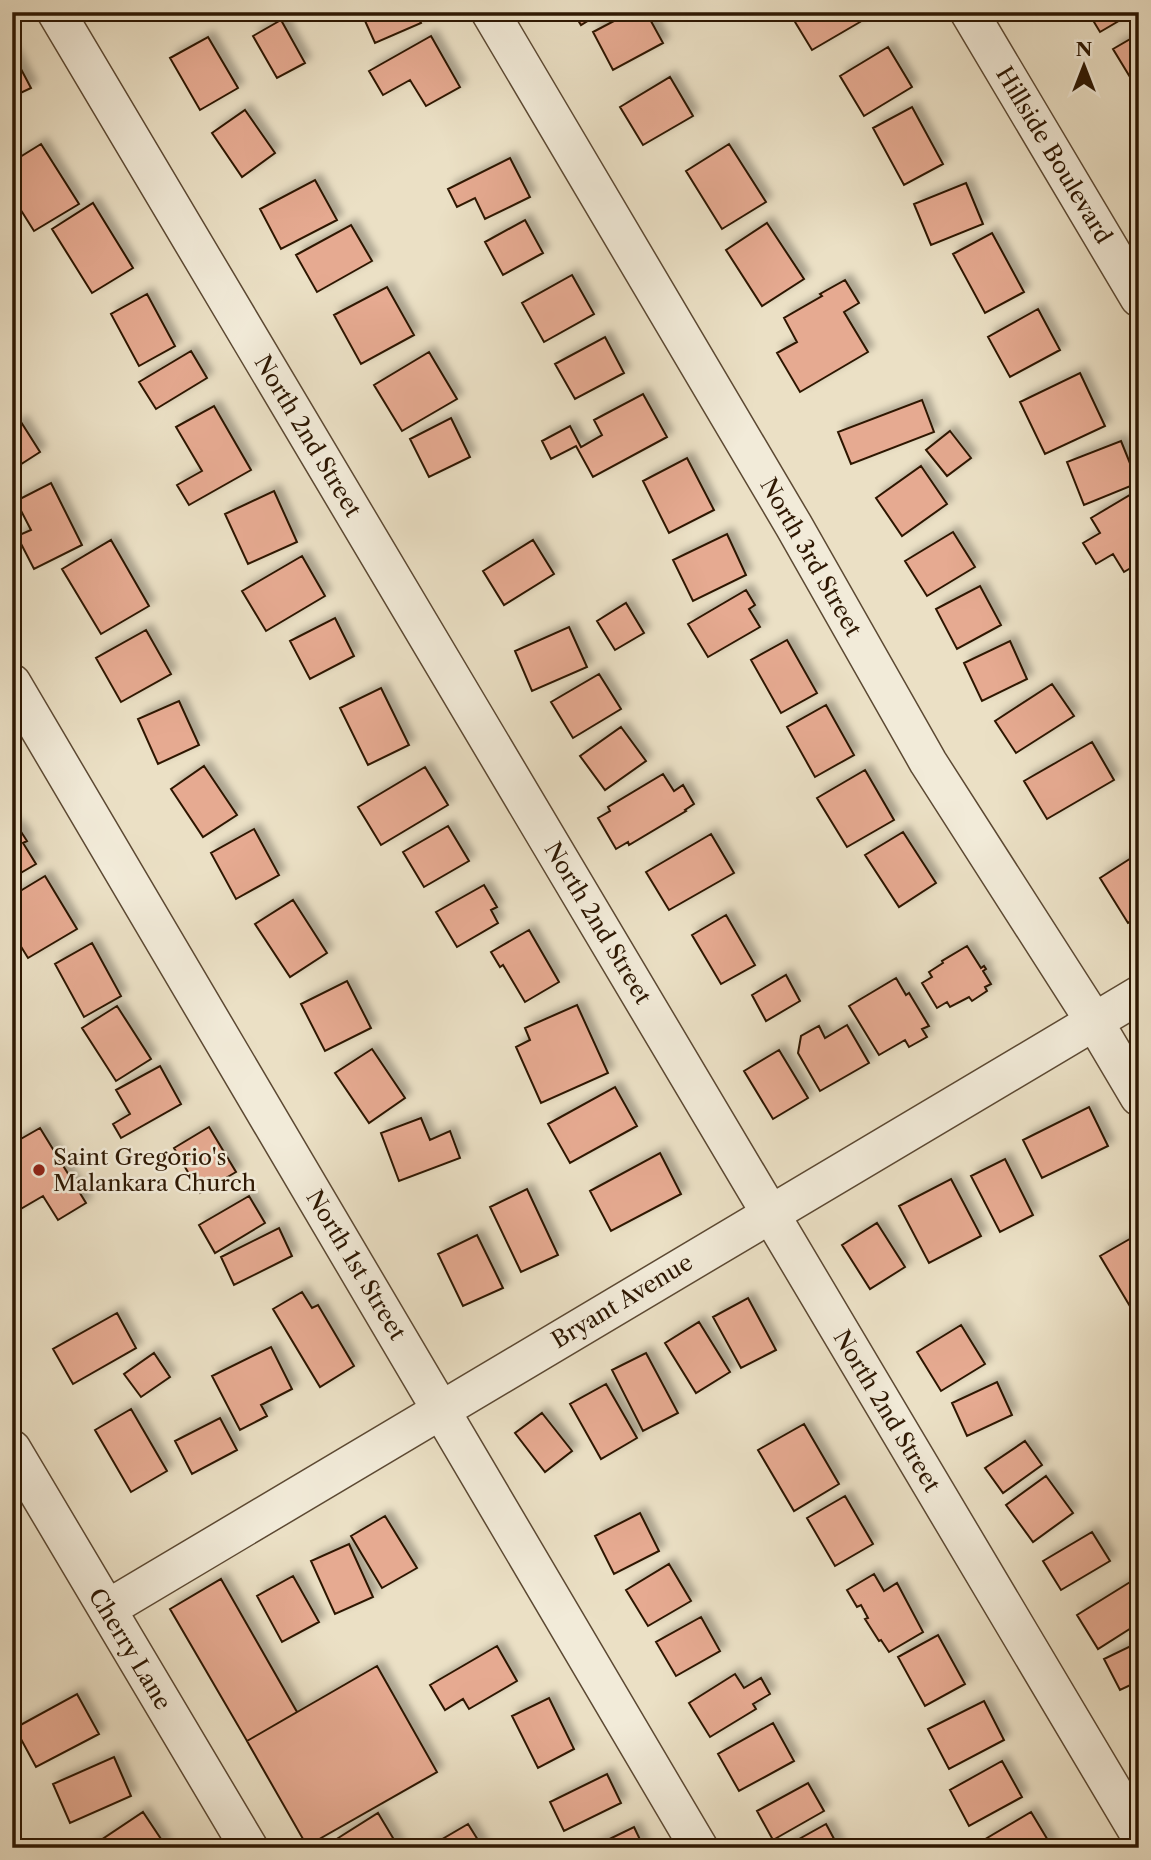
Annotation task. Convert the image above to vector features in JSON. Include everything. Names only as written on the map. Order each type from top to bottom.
[{"type":"street","name":"North 2nd Street","points":[[56,12],[1139,1834]]},
{"type":"street","name":"North 3rd Street","points":[[490,12],[794,526],[928,762],[1094,1021],[1139,1097]]},
{"type":"street","name":"Hillside Boulevard","points":[[969,12],[1139,298]]},
{"type":"street","name":"North 1st Street","points":[[12,683],[699,1848]]},
{"type":"street","name":"Bryant Avenue","points":[[107,1609],[1139,995]]},
{"type":"street","name":"Cherry Lane","points":[[12,1449],[248,1848]]},
{"type":"building","points":[[361,12],[416,12],[421,23],[375,43]]},
{"type":"building","points":[[573,12],[602,12],[581,25]]},
{"type":"building","points":[[631,12],[646,12],[663,43],[613,70],[593,32]]},
{"type":"building","points":[[789,12],[854,12],[860,22],[812,50]]},
{"type":"building","points":[[1088,12],[1134,12],[1100,32]]},
{"type":"building","points":[[281,20],[305,63],[277,78],[253,36]]},
{"type":"building","points":[[1139,34],[1139,79],[1133,82],[1113,49]]},
{"type":"building","points":[[431,36],[460,87],[426,106],[410,80],[383,95],[369,71]]},
{"type":"building","points":[[208,37],[238,88],[200,110],[170,58]]},
{"type":"building","points":[[888,47],[912,87],[864,116],[840,76]]},
{"type":"building","points":[[12,52],[31,88],[12,97]]},
{"type":"building","points":[[670,77],[693,116],[643,145],[620,107]]},
{"type":"building","points":[[912,107],[943,164],[904,185],[873,128]]},
{"type":"building","points":[[245,110],[275,153],[242,177],[212,133]]},
{"type":"building","points":[[41,144],[79,204],[34,231],[12,196],[12,162]]},
{"type":"building","points":[[729,144],[766,202],[722,229],[686,171]]},
{"type":"building","points":[[510,158],[530,197],[485,219],[475,198],[457,207],[448,189]]},
{"type":"building","points":[[315,180],[337,220],[281,249],[260,209]]},
{"type":"building","points":[[966,183],[983,224],[931,245],[914,204]]},
{"type":"building","points":[[93,203],[133,268],[92,293],[52,229]]},
{"type":"building","points":[[525,220],[543,253],[503,275],[485,242]]},
{"type":"building","points":[[767,223],[804,279],[762,306],[726,250]]},
{"type":"building","points":[[351,225],[372,261],[317,292],[296,255]]},
{"type":"building","points":[[992,233],[1024,292],[985,313],[953,254]]},
{"type":"building","points":[[572,275],[594,314],[544,342],[522,303]]},
{"type":"building","points":[[845,280],[859,303],[844,312],[868,352],[800,392],[777,353],[797,342],[784,318]]},
{"type":"building","points":[[387,287],[414,335],[361,364],[334,315]]},
{"type":"building","points":[[147,294],[175,346],[139,366],[111,314]]},
{"type":"building","points":[[1038,309],[1060,350],[1010,377],[988,337]]},
{"type":"building","points":[[605,337],[624,373],[575,399],[555,364]]},
{"type":"building","points":[[191,351],[207,378],[156,409],[139,382]]},
{"type":"building","points":[[429,352],[457,399],[402,431],[374,385]]},
{"type":"building","points":[[1080,373],[1105,426],[1045,454],[1020,402]]},
{"type":"building","points":[[643,394],[667,437],[593,477],[576,446],[551,459],[542,441],[570,426],[581,447],[602,435],[594,420]]},
{"type":"building","points":[[922,400],[934,432],[851,464],[838,432]]},
{"type":"building","points":[[214,406],[251,470],[189,505],[177,485],[202,471],[176,427]]},
{"type":"building","points":[[451,418],[470,457],[429,477],[410,439]]},
{"type":"building","points":[[21,422],[40,452],[12,470],[12,428]]},
{"type":"building","points":[[950,431],[971,458],[947,476],[926,450]]},
{"type":"building","points":[[1121,441],[1138,483],[1084,505],[1067,462]]},
{"type":"building","points":[[687,458],[714,510],[669,533],[643,481]]},
{"type":"building","points":[[921,466],[947,504],[902,536],[876,498]]},
{"type":"building","points":[[51,483],[82,545],[34,569],[17,536],[31,530],[16,501]]},
{"type":"building","points":[[274,491],[297,542],[248,564],[225,514]]},
{"type":"building","points":[[1135,492],[1139,499],[1139,563],[1124,572],[1113,554],[1096,564],[1083,543],[1100,533],[1091,518]]},
{"type":"building","points":[[953,532],[975,567],[927,596],[905,561]]},
{"type":"building","points":[[727,534],[746,575],[693,601],[673,560]]},
{"type":"building","points":[[111,540],[149,606],[101,634],[62,569]]},
{"type":"building","points":[[533,540],[554,574],[504,605],[483,571]]},
{"type":"building","points":[[302,556],[325,596],[266,631],[242,591]]},
{"type":"building","points":[[980,586],[1001,625],[957,649],[936,609]]},
{"type":"building","points":[[746,590],[755,605],[749,609],[760,627],[708,657],[688,624]]},
{"type":"building","points":[[626,603],[644,633],[615,650],[597,621]]},
{"type":"building","points":[[335,618],[354,656],[310,679],[290,641]]},
{"type":"building","points":[[569,627],[587,667],[532,691],[515,651]]},
{"type":"building","points":[[146,630],[171,674],[121,702],[96,658]]},
{"type":"building","points":[[787,640],[817,693],[781,713],[751,660]]},
{"type":"building","points":[[1010,641],[1027,679],[982,701],[964,663]]},
{"type":"building","points":[[599,674],[621,709],[573,738],[551,702]]},
{"type":"building","points":[[1052,684],[1074,716],[1016,753],[995,721]]},
{"type":"building","points":[[381,688],[409,745],[368,765],[340,708]]},
{"type":"building","points":[[179,701],[199,745],[158,764],[138,719]]},
{"type":"building","points":[[826,705],[854,755],[815,777],[787,727]]},
{"type":"building","points":[[621,727],[646,761],[605,790],[580,756]]},
{"type":"building","points":[[1092,742],[1114,780],[1047,819],[1024,781]]},
{"type":"building","points":[[204,766],[237,815],[203,837],[171,789]]},
{"type":"building","points":[[425,767],[448,805],[381,845],[358,807]]},
{"type":"building","points":[[865,770],[894,820],[847,847],[817,798]]},
{"type":"building","points":[[663,774],[674,791],[683,785],[694,804],[629,845],[628,842],[616,849],[598,818],[610,811],[608,807]]},
{"type":"building","points":[[12,823],[27,841],[23,843],[36,864],[12,878]]},
{"type":"building","points":[[448,826],[469,861],[424,887],[403,852]]},
{"type":"building","points":[[254,829],[279,875],[236,899],[211,853]]},
{"type":"building","points":[[903,832],[936,883],[899,907],[865,855]]},
{"type":"building","points":[[711,834],[734,873],[669,910],[646,872]]},
{"type":"building","points":[[1139,853],[1139,917],[1128,923],[1100,878]]},
{"type":"building","points":[[45,876],[77,929],[28,958],[12,932],[12,896]]},
{"type":"building","points":[[484,885],[497,907],[491,910],[498,923],[457,947],[436,912]]},
{"type":"building","points":[[293,900],[327,953],[290,977],[255,924]]},
{"type":"building","points":[[726,915],[755,965],[721,984],[692,935]]},
{"type":"building","points":[[529,930],[559,982],[525,1002],[503,965],[500,967],[491,952]]},
{"type":"building","points":[[92,943],[121,996],[84,1017],[55,964]]},
{"type":"building","points":[[967,946],[981,968],[984,966],[986,969],[983,971],[991,984],[985,987],[987,991],[972,1001],[969,997],[950,1007],[947,1002],[937,1008],[922,983],[932,977],[929,972],[943,963],[942,961]]},
{"type":"building","points":[[786,975],[800,1001],[766,1021],[752,995]]},
{"type":"building","points":[[896,978],[906,995],[909,993],[929,1026],[922,1029],[927,1037],[909,1047],[905,1040],[879,1055],[849,1006]]},
{"type":"building","points":[[347,981],[371,1028],[325,1051],[301,1004]]},
{"type":"building","points":[[577,1005],[608,1073],[541,1103],[516,1047],[530,1040],[525,1028]]},
{"type":"building","points":[[117,1006],[151,1059],[116,1081],[82,1028]]},
{"type":"building","points":[[847,1025],[869,1063],[820,1091],[798,1053],[801,1036],[819,1026],[825,1038]]},
{"type":"building","points":[[372,1049],[405,1098],[369,1123],[335,1073]]},
{"type":"building","points":[[779,1050],[808,1098],[773,1119],[744,1071]]},
{"type":"building","points":[[160,1066],[181,1104],[121,1138],[113,1124],[130,1114],[116,1090]]},
{"type":"building","points":[[615,1087],[637,1126],[570,1163],[548,1124]]},
{"type":"building","points":[[1089,1107],[1108,1146],[1042,1178],[1023,1140]]},
{"type":"building","points":[[421,1118],[430,1140],[450,1131],[460,1158],[399,1181],[381,1133]]},
{"type":"building","points":[[209,1127],[236,1172],[200,1193],[174,1148]]},
{"type":"building","name":"Saint Gregorio's Malankara Church","points":[[40,1128],[86,1203],[58,1220],[43,1196],[12,1214],[12,1144]]},
{"type":"building","points":[[660,1153],[681,1194],[611,1231],[590,1191]]},
{"type":"building","points":[[1005,1159],[1033,1215],[1000,1232],[971,1176]]},
{"type":"building","points":[[951,1179],[981,1236],[929,1263],[899,1206]]},
{"type":"building","points":[[527,1189],[558,1255],[521,1272],[490,1207]]},
{"type":"building","points":[[249,1196],[265,1223],[215,1253],[199,1225]]},
{"type":"building","points":[[877,1223],[905,1267],[870,1289],[842,1245]]},
{"type":"building","points":[[279,1228],[292,1256],[234,1285],[221,1257]]},
{"type":"building","points":[[477,1235],[503,1288],[463,1306],[438,1254]]},
{"type":"building","points":[[1135,1236],[1139,1242],[1139,1304],[1131,1308],[1100,1256]]},
{"type":"building","points":[[302,1292],[312,1308],[318,1305],[354,1366],[320,1387],[273,1309]]},
{"type":"building","points":[[748,1298],[776,1350],[741,1368],[713,1317]]},
{"type":"building","points":[[117,1313],[136,1348],[73,1384],[53,1349]]},
{"type":"building","points":[[699,1322],[730,1372],[696,1393],[665,1343]]},
{"type":"building","points":[[961,1325],[985,1364],[941,1391],[917,1352]]},
{"type":"building","points":[[271,1347],[292,1389],[261,1405],[267,1416],[240,1430],[212,1376]]},
{"type":"building","points":[[154,1353],[170,1377],[141,1397],[124,1374]]},
{"type":"building","points":[[646,1353],[678,1413],[643,1431],[612,1370]]},
{"type":"building","points":[[997,1382],[1012,1415],[967,1436],[952,1403]]},
{"type":"building","points":[[606,1384],[637,1438],[601,1459],[570,1404]]},
{"type":"building","points":[[131,1409],[167,1471],[131,1492],[95,1430]]},
{"type":"building","points":[[542,1413],[572,1451],[545,1472],[515,1433]]},
{"type":"building","points":[[220,1418],[237,1450],[192,1474],[175,1441]]},
{"type":"building","points":[[804,1424],[839,1484],[794,1511],[758,1450]]},
{"type":"building","points":[[1025,1441],[1042,1465],[1003,1493],[985,1468]]},
{"type":"building","points":[[1046,1476],[1073,1513],[1033,1542],[1006,1505]]},
{"type":"building","points":[[845,1496],[873,1544],[835,1566],[807,1518]]},
{"type":"building","points":[[640,1513],[659,1551],[614,1574],[595,1536]]},
{"type":"building","points":[[385,1516],[417,1568],[382,1588],[351,1536]]},
{"type":"building","points":[[1092,1532],[1110,1561],[1061,1590],[1043,1561]]},
{"type":"building","points":[[349,1544],[373,1597],[335,1614],[311,1561]]},
{"type":"building","points":[[669,1564],[691,1601],[648,1626],[626,1590]]},
{"type":"building","points":[[874,1574],[884,1591],[897,1583],[923,1632],[889,1652],[865,1619],[868,1618],[861,1605],[857,1607],[847,1590]]},
{"type":"building","points":[[293,1576],[319,1622],[282,1642],[257,1596]]},
{"type":"building","points":[[221,1579],[297,1712],[247,1741],[170,1609]]},
{"type":"building","points":[[1135,1579],[1139,1585],[1139,1623],[1098,1649],[1077,1615]]},
{"type":"building","points":[[701,1617],[720,1651],[676,1676],[656,1642]]},
{"type":"building","points":[[938,1635],[965,1684],[925,1706],[898,1657]]},
{"type":"building","points":[[1139,1642],[1139,1681],[1120,1690],[1104,1659]]},
{"type":"building","points":[[497,1646],[517,1681],[469,1709],[463,1699],[445,1710],[430,1685]]},
{"type":"building","points":[[377,1666],[437,1772],[307,1846],[247,1741]]},
{"type":"building","points":[[735,1674],[744,1688],[761,1678],[770,1694],[753,1704],[756,1709],[710,1737],[689,1703]]},
{"type":"building","points":[[77,1694],[99,1734],[36,1767],[15,1728]]},
{"type":"building","points":[[549,1698],[574,1749],[538,1768],[512,1716]]},
{"type":"building","points":[[984,1701],[1004,1740],[949,1769],[928,1729]]},
{"type":"building","points":[[773,1723],[794,1761],[739,1791],[718,1754]]},
{"type":"building","points":[[114,1757],[131,1796],[70,1823],[53,1784]]},
{"type":"building","points":[[1002,1761],[1022,1797],[969,1826],[950,1790]]},
{"type":"building","points":[[607,1774],[621,1803],[564,1831],[550,1802]]},
{"type":"building","points":[[808,1783],[824,1811],[773,1840],[757,1811]]},
{"type":"building","points":[[143,1812],[165,1845],[160,1848],[89,1848]]},
{"type":"building","points":[[1031,1812],[1052,1847],[987,1848],[982,1841]]},
{"type":"building","points":[[378,1813],[399,1848],[339,1848],[335,1840]]},
{"type":"building","points":[[468,1824],[483,1848],[427,1848]]},
{"type":"building","points":[[826,1824],[839,1848],[783,1848]]},
{"type":"building","points":[[634,1827],[644,1848],[591,1848]]},
{"type":"place","name":"Saint Gregorio's Malankara Church","points":[[39,1170]]}]
